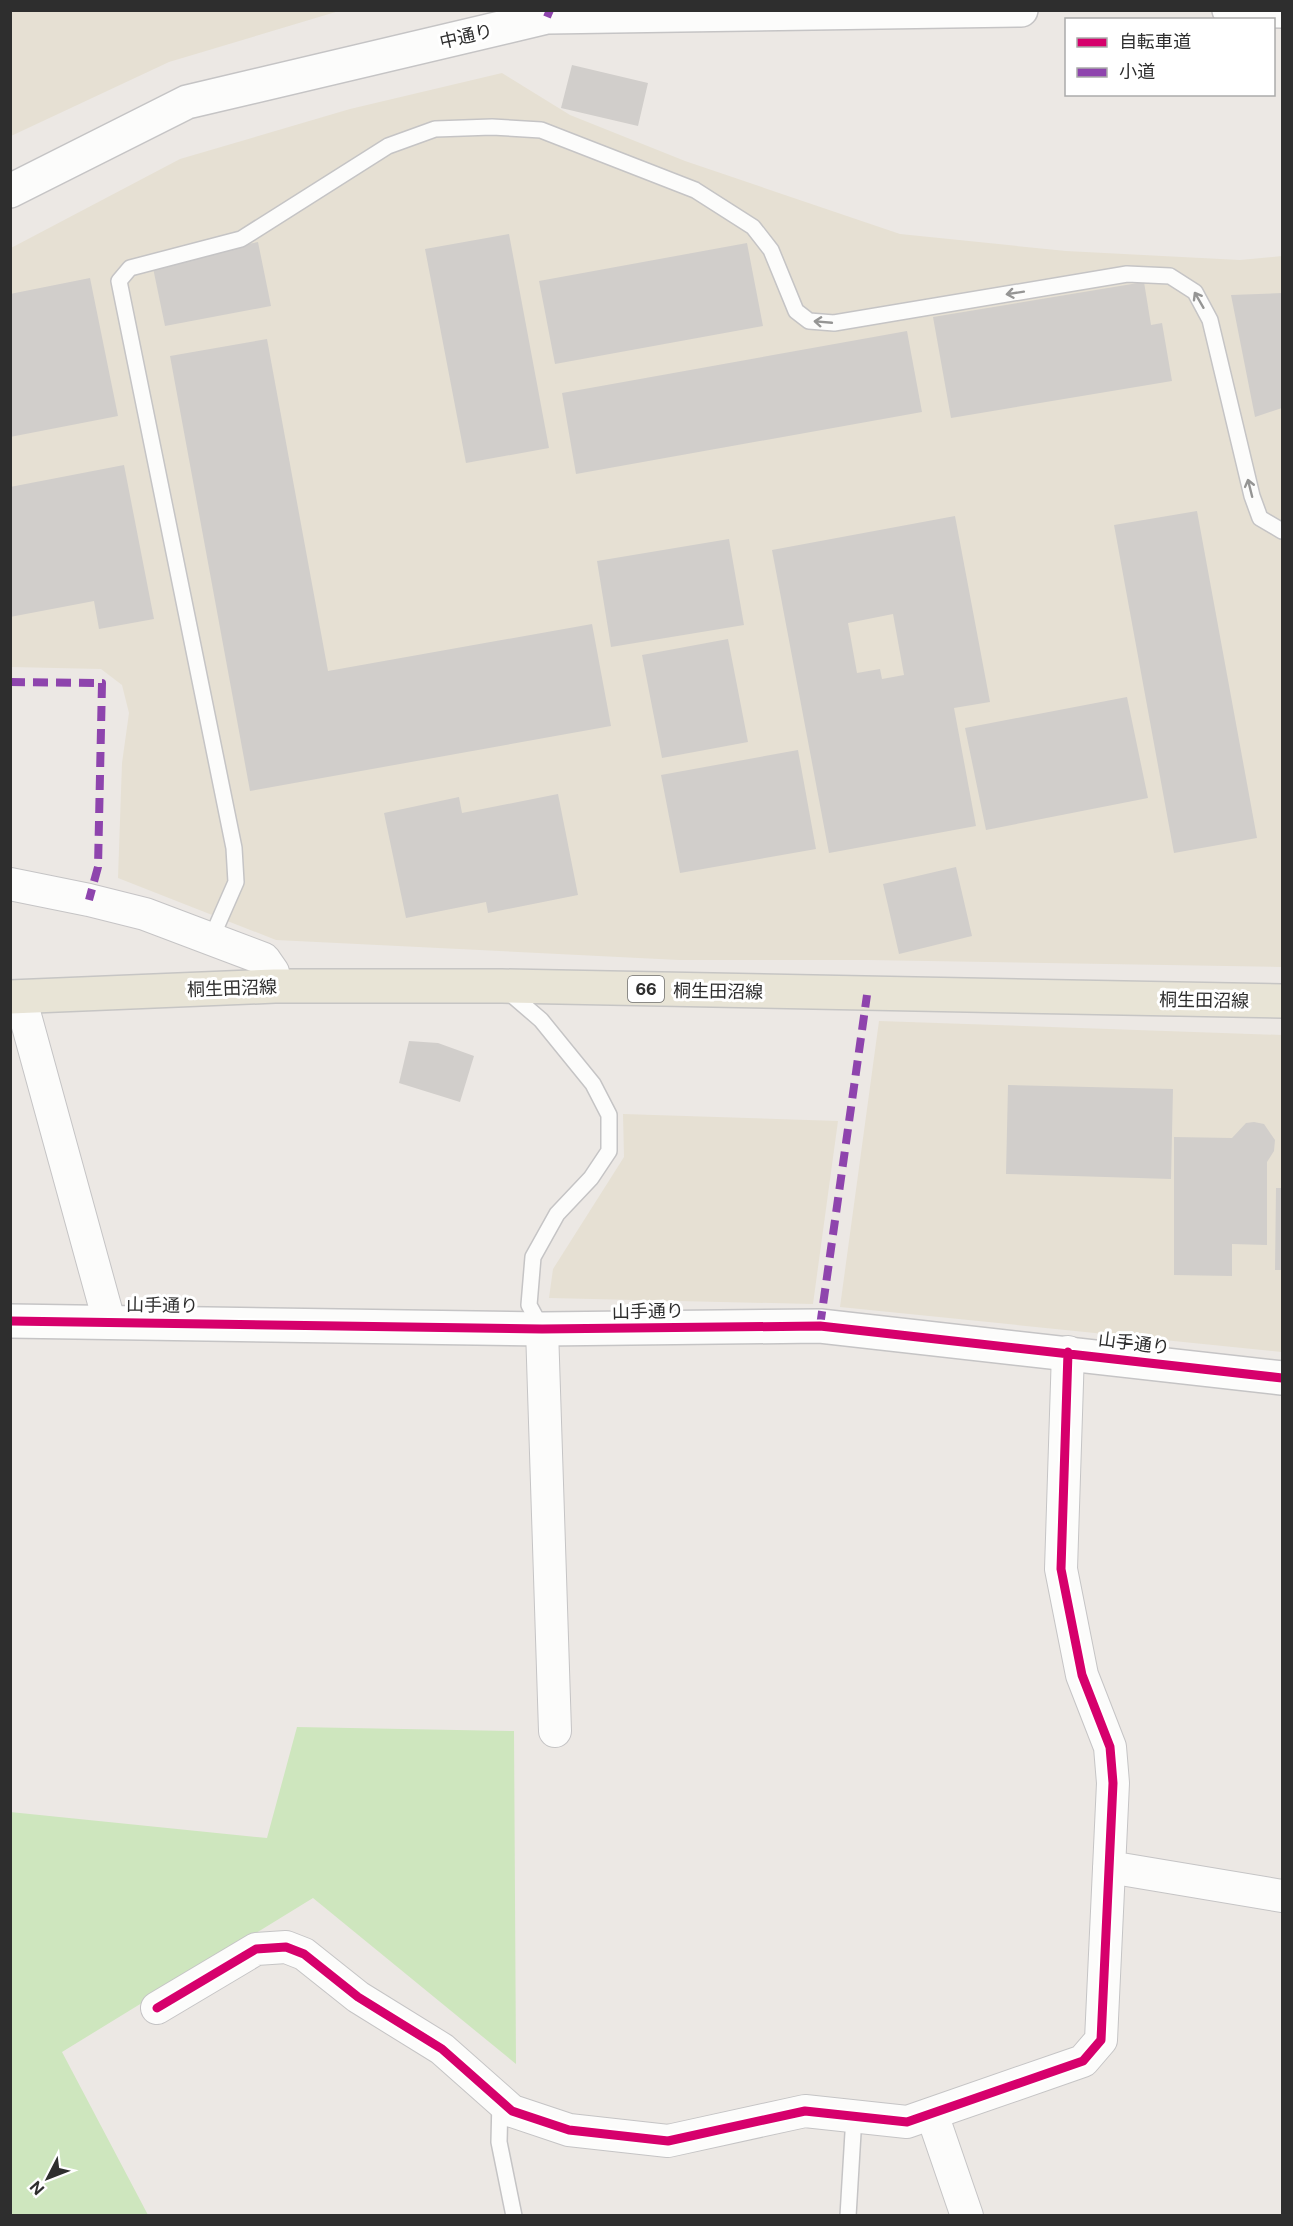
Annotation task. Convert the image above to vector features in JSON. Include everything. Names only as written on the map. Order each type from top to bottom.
[{"type":"main road","name":"桐生田沼線","points":[[15,997],[275,986],[502,986],[1282,1001]]},
{"type":"street","name":"中通り","points":[[10,191],[187,102],[546,17],[1021,10]]},
{"type":"street","points":[[1229,10],[1282,11]]},
{"type":"street","points":[[10,884],[145,914],[264,959],[273,972],[275,986]]},
{"type":"street","points":[[15,997],[109,1321]]},
{"type":"street","name":"山手通り","points":[[10,1321],[542,1329],[820,1326],[1068,1352],[1282,1378]]},
{"type":"street","points":[[542,1329],[555,1731]]},
{"type":"street","points":[[156,2008],[256,1949],[285,1947],[304,1954],[358,1997],[442,2049],[512,2110],[569,2130],[668,2141],[805,2111],[907,2122],[1083,2061],[1101,2040],[1113,1783],[1110,1747],[1082,1675],[1061,1569],[1068,1352]]},
{"type":"street","points":[[1109,1867],[1282,1896]]},
{"type":"street","points":[[932,2114],[967,2216]]},
{"type":"lane","points":[[211,939],[236,882],[234,848],[119,281],[129,268],[241,239],[388,146],[435,129],[492,127],[541,130],[695,190],[753,226],[771,250],[796,311],[809,321],[834,323],[1127,274],[1170,276],[1195,292],[1210,320],[1252,496],[1260,518],[1282,531]]},
{"type":"lane","points":[[502,986],[542,1020],[593,1084],[609,1115],[609,1151],[591,1178],[558,1214],[532,1257],[529,1305],[542,1329]]},
{"type":"lane","points":[[500,2100],[499,2142],[514,2216]]},
{"type":"lane","points":[[848,2216],[854,2116]]},
{"type":"shaded area","points":[[10,11],[339,11],[169,62],[11,136]]},
{"type":"shaded area","points":[[502,73],[570,115],[685,161],[900,234],[1066,251],[1240,260],[1282,256],[1282,967],[868,960],[679,960],[276,940],[118,878],[122,763],[129,713],[122,685],[101,669],[11,667],[11,248],[180,159],[350,109]]},
{"type":"shaded area","points":[[879,1021],[1282,1035],[1282,1352],[840,1307]]},
{"type":"shaded area","points":[[623,1114],[838,1121],[813,1304],[549,1298],[553,1269],[624,1157]]},
{"type":"green space","points":[[297,1727],[514,1731],[516,2064],[313,1898],[62,2052],[148,2215],[11,2215],[10,1812],[267,1838]]},
{"type":"building","points":[[572,65],[648,83],[638,126],[561,108]]},
{"type":"building","points":[[509,234],[549,448],[466,463],[425,249]]},
{"type":"building","points":[[258,242],[271,306],[165,326],[152,263]]},
{"type":"building","points":[[747,243],[763,326],[555,364],[539,281]]},
{"type":"building","points":[[90,278],[118,416],[10,437],[10,294]]},
{"type":"building","points":[[1144,282],[1151,325],[1162,323],[1172,381],[951,418],[933,317]]},
{"type":"building","points":[[1282,293],[1282,408],[1255,417],[1231,295]]},
{"type":"building","points":[[907,331],[922,412],[576,474],[562,393]]},
{"type":"building","points":[[267,339],[328,671],[592,624],[611,726],[250,791],[170,356]]},
{"type":"building","points":[[124,465],[154,619],[99,629],[94,601],[10,617],[10,487]]},
{"type":"building","points":[[1197,511],[1257,838],[1174,853],[1114,525]]},
{"type":"building","points":[[955,516],[990,702],[954,708],[976,826],[829,853],[772,550]],"holes":[[[893,614],[904,675],[882,679],[880,669],[857,673],[848,623]]]},
{"type":"building","points":[[729,539],[744,625],[611,647],[597,561]]},
{"type":"building","points":[[728,639],[748,742],[662,758],[642,655]]},
{"type":"building","points":[[1127,697],[1148,798],[986,830],[965,728]]},
{"type":"building","points":[[798,750],[816,849],[680,873],[661,775]]},
{"type":"building","points":[[558,794],[578,895],[488,913],[486,902],[406,918],[384,813],[459,797],[462,813]]},
{"type":"building","points":[[956,867],[972,936],[899,954],[883,884]]},
{"type":"building","points":[[409,1041],[438,1043],[474,1056],[460,1102],[399,1083]]},
{"type":"building","points":[[1008,1085],[1173,1089],[1171,1179],[1006,1174]]},
{"type":"building","points":[[1246,1123],[1264,1124],[1275,1140],[1274,1151],[1267,1162],[1267,1245],[1232,1244],[1232,1276],[1174,1275],[1174,1137],[1232,1138]]},
{"type":"building","points":[[1276,1188],[1282,1188],[1282,1270],[1275,1270]]},
{"type":"marked path","points":[[547,17],[550,10]]},
{"type":"marked path","points":[[10,682],[102,683],[98,867],[89,900]]},
{"type":"marked path","points":[[820,1326],[867,995]]},
{"type":"cycle path","points":[[10,1321],[542,1329],[820,1326],[1282,1378]]},
{"type":"cycle path","points":[[157,2008],[256,1949],[286,1947],[304,1954],[358,1997],[442,2049],[512,2111],[569,2130],[668,2141],[805,2111],[907,2122],[1083,2061],[1101,2040],[1113,1783],[1110,1747],[1082,1675],[1061,1569],[1068,1352]]}]
